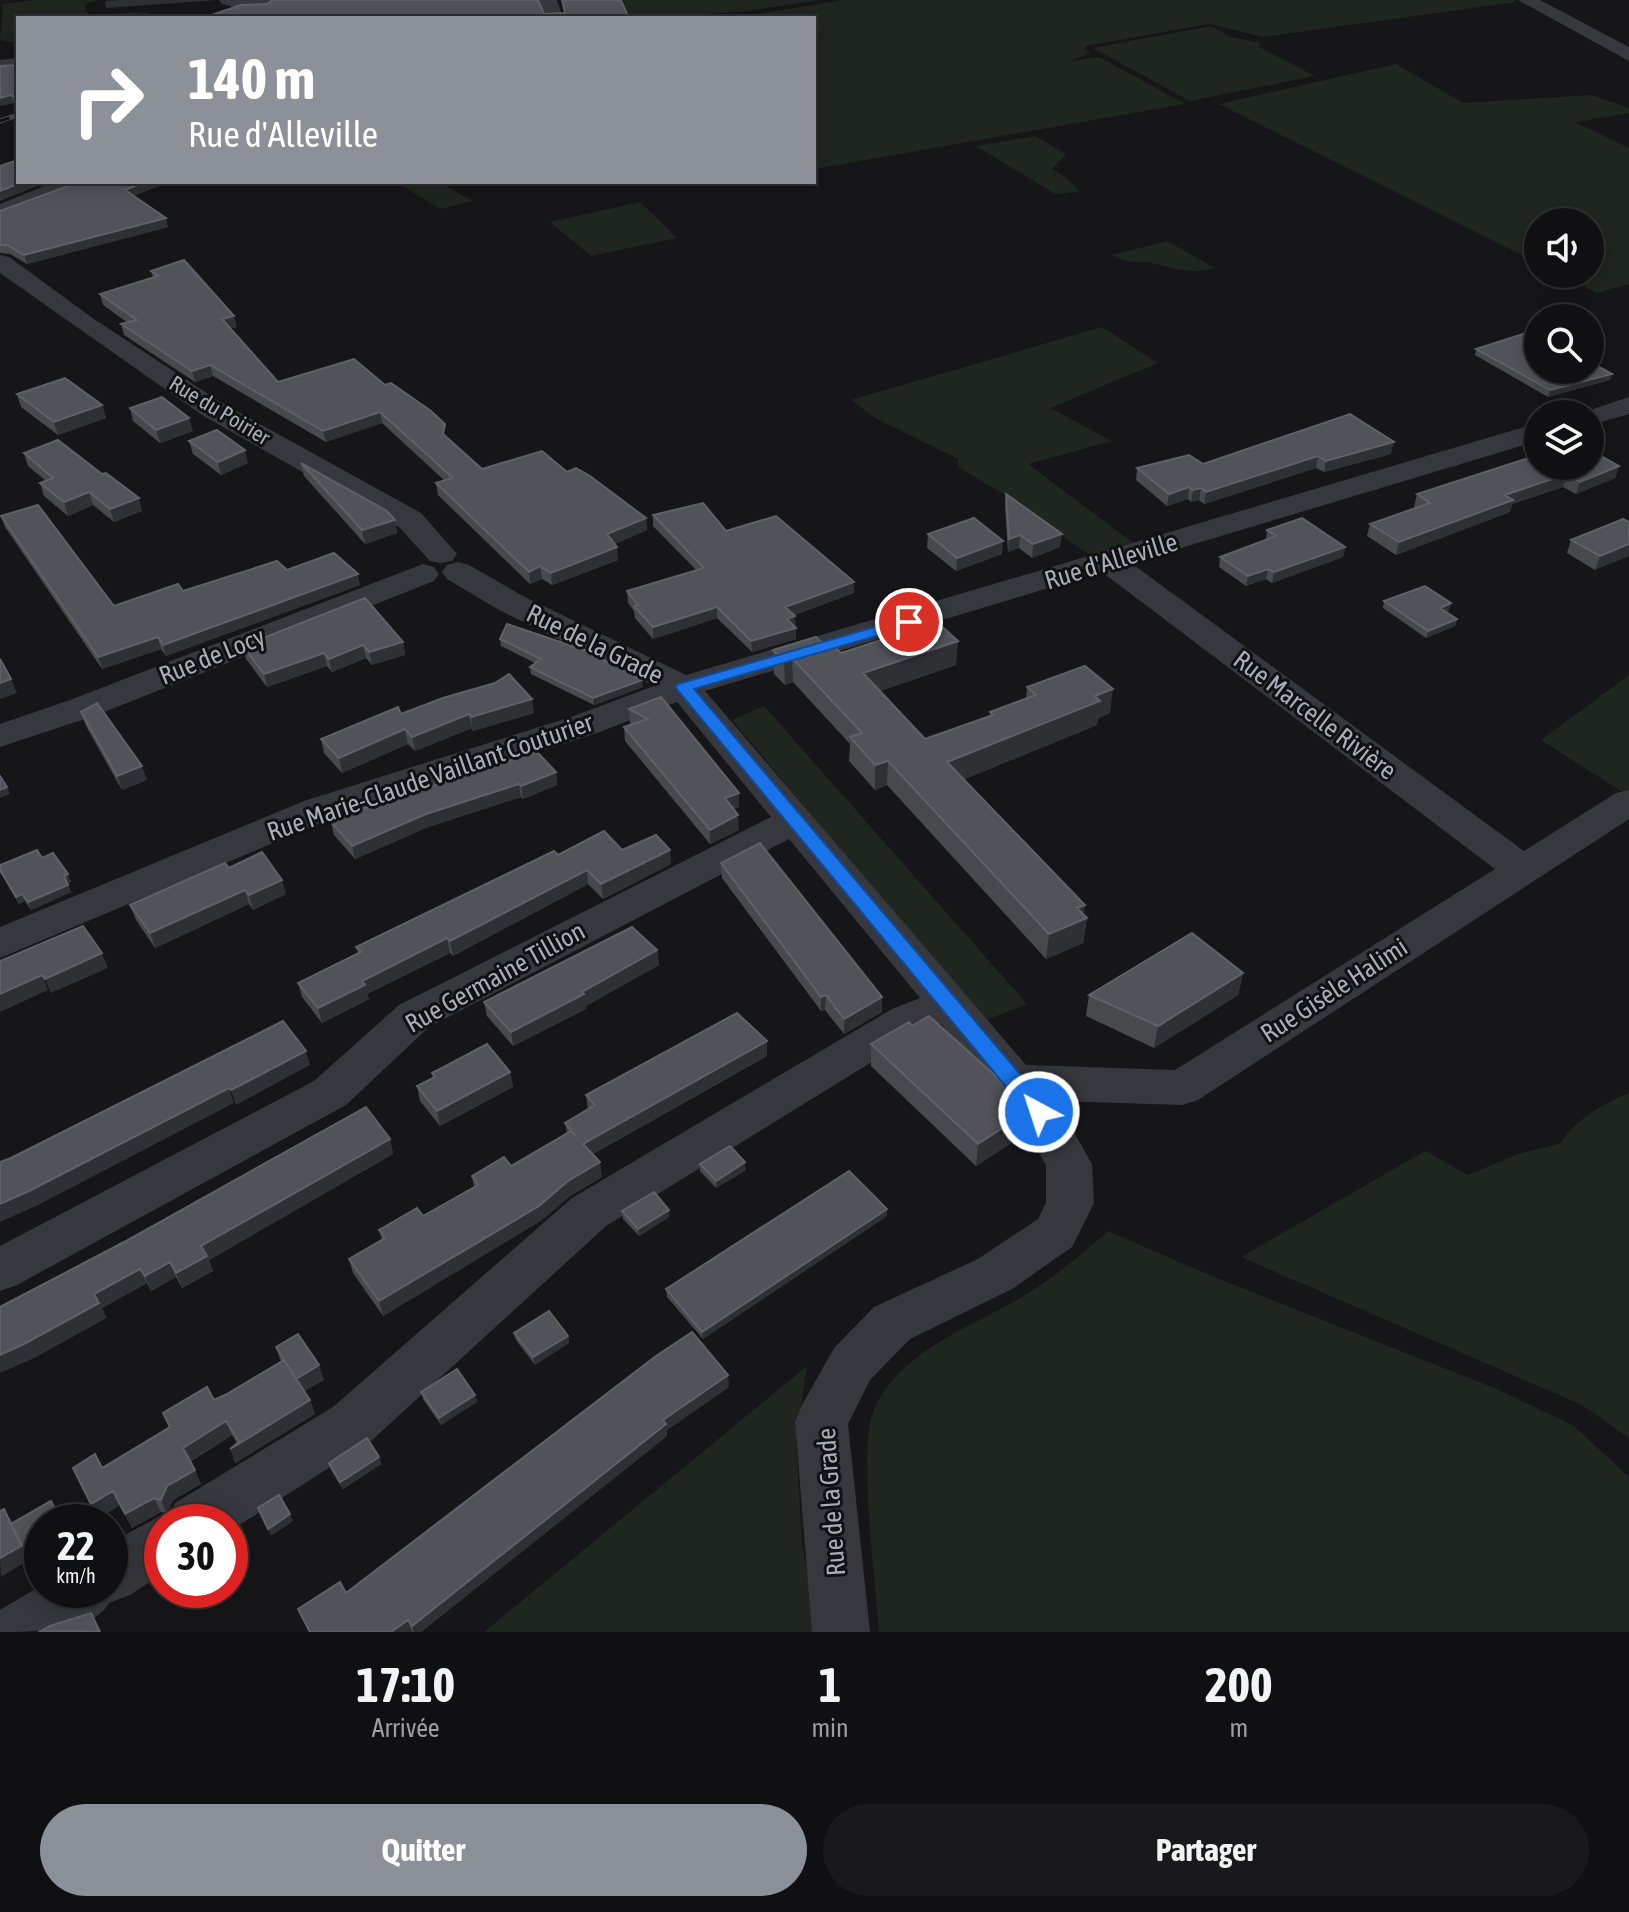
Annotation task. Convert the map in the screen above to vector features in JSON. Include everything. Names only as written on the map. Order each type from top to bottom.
[{"type":"street","points":[[225,7],[255,6],[272,0]]},
{"type":"street","points":[[1527,0],[1629,55]]},
{"type":"street","points":[[0,66],[15,52]]},
{"type":"street","points":[[0,212],[69,184]]},
{"type":"street","name":"Rue du Poirier","points":[[0,262],[85,324],[212,409],[410,520],[441,567]]},
{"type":"street","points":[[1604,413],[1629,405]]},
{"type":"street","name":"Rue d'Alleville","points":[[683,687],[1524,436]]},
{"type":"street","name":"Rue Marcelle Rivière","points":[[1108,561],[1522,869]]},
{"type":"street","name":"Rue de la Grade","points":[[441,567],[683,687],[1039,1112],[1069,1164],[1070,1203],[1055,1233],[995,1274],[892,1323],[852,1364],[821,1422],[841,1632]]},
{"type":"street","name":"Rue de Locy","points":[[0,736],[82,708],[441,567]]},
{"type":"street","name":"Rue Marie-Claude Vaillant Couturier","points":[[0,943],[317,810],[584,725],[683,687]]},
{"type":"street","name":"Rue Gisèle Halimi","points":[[1014,1082],[1182,1088],[1629,802]]},
{"type":"street","name":"Rue Germaine Tillion","points":[[0,1270],[330,1093],[414,1016],[794,821]]},
{"type":"street","points":[[224,1504],[352,1424],[589,1212],[907,1020],[949,1004]]},
{"type":"street","points":[[19,1632],[57,1608]]},
{"type":"shaded area","points":[[35,0],[97,0],[85,4],[85,11],[93,15],[143,12],[160,16],[16,16],[16,43],[0,40],[3,4]]},
{"type":"shaded area","points":[[623,0],[820,0],[739,12],[630,16]]},
{"type":"shaded area","points":[[843,0],[1516,2],[1263,37],[1209,24],[1085,46],[1089,54],[1070,61],[1099,57],[1185,104],[816,169],[816,16],[745,16]]},
{"type":"shaded area","points":[[1211,26],[1231,37],[1260,43],[1259,47],[1315,76],[1190,101],[1093,48]]},
{"type":"shaded area","points":[[1396,64],[1463,103],[1591,95],[1629,108],[1629,113],[1575,122],[1629,148],[1629,284],[1597,293],[1587,288],[1604,288],[1604,208],[1524,208],[1524,256],[1219,104]]},
{"type":"shaded area","points":[[1035,136],[1066,154],[1052,169],[1068,179],[1079,192],[1055,194],[976,146]]},
{"type":"shaded area","points":[[399,184],[442,184],[473,201],[440,209]]},
{"type":"shaded area","points":[[640,202],[677,238],[591,256],[550,222]]},
{"type":"shaded area","points":[[1167,241],[1215,268],[1186,270],[1125,261],[1112,255]]},
{"type":"shaded area","points":[[1102,327],[1158,363],[1050,408],[1112,441],[1028,464],[1133,543],[1091,556],[1005,495],[958,467],[958,459],[875,418],[851,400]]},
{"type":"shaded area","points":[[1629,675],[1629,796],[1541,740]]},
{"type":"shaded area","points":[[764,706],[1027,1004],[984,1021],[732,720]]},
{"type":"shaded area","points":[[1629,1092],[1629,1438],[1582,1405],[1241,1257],[1425,1151],[1468,1175],[1518,1154],[1560,1144],[1582,1120]]},
{"type":"shaded area","points":[[1108,1231],[1209,1275],[1497,1389],[1574,1426],[1629,1477],[1629,1632],[879,1632],[867,1456],[873,1412],[884,1391],[917,1357],[1032,1291]]},
{"type":"shaded area","points":[[807,1366],[796,1439],[802,1543],[819,1632],[484,1632]]},
{"type":"building","points":[[273,0],[538,0],[544,14],[565,13],[562,0],[621,0],[628,16],[209,16],[241,5],[267,4]]},
{"type":"building","points":[[16,65],[16,97],[11,95],[0,98],[0,66]]},
{"type":"building","points":[[16,161],[18,184],[0,191],[0,166]]},
{"type":"building","points":[[74,184],[140,184],[125,190],[166,218],[24,255],[7,245],[0,245],[0,211]]},
{"type":"building","points":[[184,260],[234,316],[222,319],[278,382],[354,359],[385,385],[391,383],[431,411],[445,424],[443,434],[482,469],[542,451],[567,472],[576,468],[590,476],[646,518],[607,534],[617,547],[551,573],[540,566],[529,572],[436,483],[453,478],[380,412],[323,431],[210,365],[192,371],[121,324],[137,320],[100,294],[158,276],[151,271]]},
{"type":"building","points":[[1524,334],[1524,376],[1476,349]]},
{"type":"building","points":[[65,378],[102,405],[54,422],[17,394]]},
{"type":"building","points":[[1539,384],[1573,384],[1550,390]]},
{"type":"building","points":[[162,397],[189,418],[156,430],[130,408]]},
{"type":"building","points":[[1350,414],[1394,442],[1326,461],[1318,456],[1206,492],[1201,488],[1193,490],[1189,487],[1169,494],[1137,468],[1189,455],[1203,464]]},
{"type":"building","points":[[217,430],[245,450],[218,462],[189,441]]},
{"type":"building","points":[[58,440],[139,498],[110,509],[89,492],[64,502],[40,483],[53,478],[24,453]]},
{"type":"building","points":[[1604,458],[1619,466],[1604,472]]},
{"type":"building","points":[[1524,460],[1524,480],[1549,480],[1505,495],[1513,500],[1399,542],[1370,524],[1430,503],[1417,494]]},
{"type":"building","points":[[301,463],[387,511],[395,520],[362,530]]},
{"type":"building","points":[[1006,494],[1062,534],[1033,544],[1020,535],[1009,539]]},
{"type":"building","points":[[703,503],[726,531],[776,516],[854,582],[785,607],[795,616],[787,619],[796,628],[751,641],[717,607],[653,627],[634,606],[638,605],[627,591],[704,568],[653,515]]},
{"type":"building","points":[[38,505],[114,606],[178,584],[183,591],[277,561],[287,570],[334,553],[358,574],[163,645],[158,637],[98,657],[1,516]]},
{"type":"building","points":[[974,518],[1003,541],[957,558],[928,534]]},
{"type":"building","points":[[1302,518],[1345,547],[1274,572],[1268,569],[1248,576],[1220,557],[1276,536],[1267,530]]},
{"type":"building","points":[[1623,519],[1629,522],[1629,544],[1600,556],[1571,540]]},
{"type":"building","points":[[1425,586],[1451,603],[1440,608],[1457,619],[1428,631],[1384,601]]},
{"type":"building","points":[[365,598],[403,642],[369,652],[363,645],[329,659],[324,653],[264,674],[243,646]]},
{"type":"building","points":[[937,622],[958,641],[863,673],[925,739],[993,715],[990,712],[1036,695],[1027,687],[1085,666],[1113,689],[1095,696],[1100,701],[947,762],[1085,905],[1077,908],[1087,918],[1049,934],[888,761],[875,765],[850,737],[862,733],[792,658],[784,661],[773,650],[816,637],[828,649],[835,647],[841,653]]},
{"type":"building","points":[[507,624],[587,651],[642,680],[593,698],[530,667],[541,659],[500,639]]},
{"type":"building","points":[[0,659],[11,679],[0,683]]},
{"type":"building","points":[[509,674],[532,699],[471,717],[469,714],[412,737],[405,729],[339,758],[321,739],[398,707],[401,714],[495,683]]},
{"type":"building","points":[[661,697],[739,793],[725,798],[738,815],[710,830],[624,727],[648,719],[629,709]]},
{"type":"building","points":[[97,703],[142,766],[117,776],[81,712]]},
{"type":"building","points":[[537,752],[556,772],[521,786],[519,784],[426,814],[352,846],[331,822],[364,808]]},
{"type":"building","points":[[0,776],[7,787],[0,790]]},
{"type":"building","points":[[604,831],[622,850],[656,835],[670,850],[601,884],[587,870],[450,941],[447,938],[362,981],[365,985],[318,1008],[298,983],[361,952],[356,947],[554,851],[558,855]]},
{"type":"building","points":[[760,843],[882,997],[844,1019],[826,995],[821,997],[721,863]]},
{"type":"building","points":[[37,850],[42,858],[53,853],[68,874],[64,876],[68,885],[28,902],[22,894],[16,897],[0,865]]},
{"type":"building","points":[[262,852],[282,880],[249,895],[245,890],[150,933],[130,905],[225,863],[229,868]]},
{"type":"building","points":[[83,926],[102,953],[45,979],[42,975],[0,994],[0,961]]},
{"type":"building","points":[[632,927],[657,950],[582,992],[584,994],[511,1032],[484,1002]]},
{"type":"building","points":[[1192,933],[1243,973],[1158,1026],[1089,995]]},
{"type":"building","points":[[737,1013],[767,1041],[583,1144],[600,1162],[568,1181],[539,1206],[379,1301],[349,1259],[385,1238],[379,1230],[417,1208],[423,1216],[478,1185],[472,1176],[504,1157],[511,1166],[571,1131],[576,1136],[565,1123],[595,1105],[586,1095]]},
{"type":"building","points":[[929,1016],[1009,1088],[1027,1112],[978,1144],[871,1044],[909,1022],[912,1026]]},
{"type":"building","points":[[283,1021],[306,1051],[0,1204],[0,1162]]},
{"type":"building","points":[[487,1044],[510,1072],[437,1111],[417,1086],[435,1077],[432,1073]]},
{"type":"building","points":[[366,1107],[390,1139],[201,1246],[207,1256],[176,1273],[170,1262],[145,1276],[140,1269],[94,1294],[99,1303],[0,1355],[0,1307],[124,1242]]},
{"type":"building","points":[[730,1146],[745,1162],[716,1181],[700,1164]]},
{"type":"building","points":[[849,1171],[887,1209],[702,1332],[666,1289]]},
{"type":"building","points":[[654,1192],[669,1210],[638,1229],[622,1211]]},
{"type":"building","points":[[549,1311],[568,1336],[533,1357],[514,1333]]},
{"type":"building","points":[[692,1332],[728,1375],[663,1420],[666,1424],[412,1626],[408,1620],[391,1632],[310,1632],[298,1609],[340,1582],[346,1593],[656,1356]]},
{"type":"building","points":[[298,1334],[319,1365],[296,1379],[276,1347]]},
{"type":"building","points":[[284,1360],[310,1400],[230,1449],[239,1442],[226,1421],[183,1448],[195,1470],[167,1486],[161,1500],[154,1498],[128,1512],[128,1504],[120,1504],[113,1491],[91,1504],[73,1468],[95,1454],[102,1468],[170,1427],[163,1413],[207,1387],[214,1400]]},
{"type":"building","points":[[457,1369],[475,1395],[439,1418],[421,1392]]},
{"type":"building","points":[[367,1438],[379,1457],[340,1482],[329,1463]]},
{"type":"building","points":[[279,1495],[290,1514],[268,1529],[258,1508]]},
{"type":"building","points":[[4,1509],[21,1546],[0,1558],[0,1511]]},
{"type":"building","points":[[24,1517],[24,1548],[11,1524]]},
{"type":"building","points":[[91,1613],[100,1632],[41,1631],[50,1626]]},
{"type":"railway","points":[[0,121],[16,116]]},
{"type":"route","points":[[909,622],[683,687],[1039,1112]]}]
